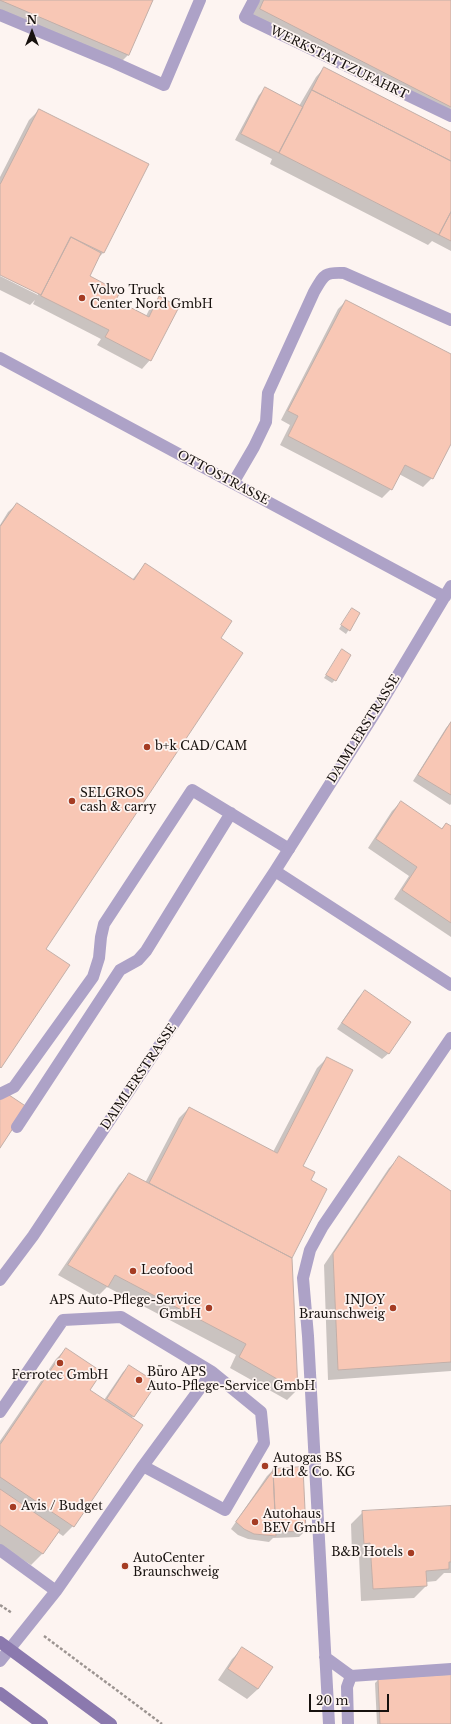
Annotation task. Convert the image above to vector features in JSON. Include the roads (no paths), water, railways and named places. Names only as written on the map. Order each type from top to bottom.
[{"type":"main road","points":[[5,1645],[111,1724]]},
{"type":"main road","points":[[0,1693],[42,1724]]},
{"type":"street","points":[[0,16],[115,63],[164,85],[200,0]]},
{"type":"street","name":"WERKSTATTZUFAHRT","points":[[254,0],[245,18],[451,116]]},
{"type":"street","points":[[233,483],[254,447],[266,422],[268,394],[314,292],[323,276],[330,272],[344,273],[451,320]]},
{"type":"street","name":"OTTOSTRASSE","points":[[0,358],[445,597]]},
{"type":"street","name":"DAIMLERSTRASSE","points":[[0,1280],[33,1236],[275,871],[380,704],[451,586]]},
{"type":"street","points":[[0,1094],[14,1087],[93,977],[99,958],[104,924],[192,790],[289,849]]},
{"type":"street","points":[[17,1127],[120,970],[138,960],[146,951],[231,813]]},
{"type":"street","points":[[275,871],[451,985]]},
{"type":"street","points":[[329,1724],[308,1336],[303,1278],[310,1250],[323,1226],[451,1038]]},
{"type":"street","points":[[0,1412],[63,1320],[121,1317],[212,1372],[261,1412],[264,1443],[225,1510],[143,1466]]},
{"type":"street","points":[[0,1661],[5,1645],[28,1624],[56,1590],[143,1466],[212,1372]]},
{"type":"street","points":[[0,1550],[56,1590]]},
{"type":"street","points":[[325,1657],[351,1676],[451,1670]]},
{"type":"street","points":[[348,1724],[347,1687],[351,1676]]},
{"type":"place","name":"Volvo Truck Center Nord GmbH","points":[[82,298]]},
{"type":"place","name":"b+k CAD/CAM","points":[[147,747]]},
{"type":"place","name":"SELGROS cash & carry","points":[[72,801]]},
{"type":"place","name":"Leofood","points":[[133,1271]]},
{"type":"place","name":"APS Auto-Pflege-Service GmbH","points":[[209,1308]]},
{"type":"place","name":"INJOY Braunschweig","points":[[393,1308]]},
{"type":"place","name":"Ferrotec GmbH","points":[[60,1363]]},
{"type":"place","name":"Büro APS Auto-Pflege-Service GmbH","points":[[139,1380]]},
{"type":"place","name":"Autogas BS Ltd & Co. KG","points":[[265,1466]]},
{"type":"place","name":"Avis / Budget","points":[[13,1507]]},
{"type":"place","name":"Autohaus BEV GmbH","points":[[255,1522]]},
{"type":"place","name":"B&B Hotels","points":[[411,1553]]},
{"type":"place","name":"AutoCenter Braunschweig","points":[[125,1566]]}]
